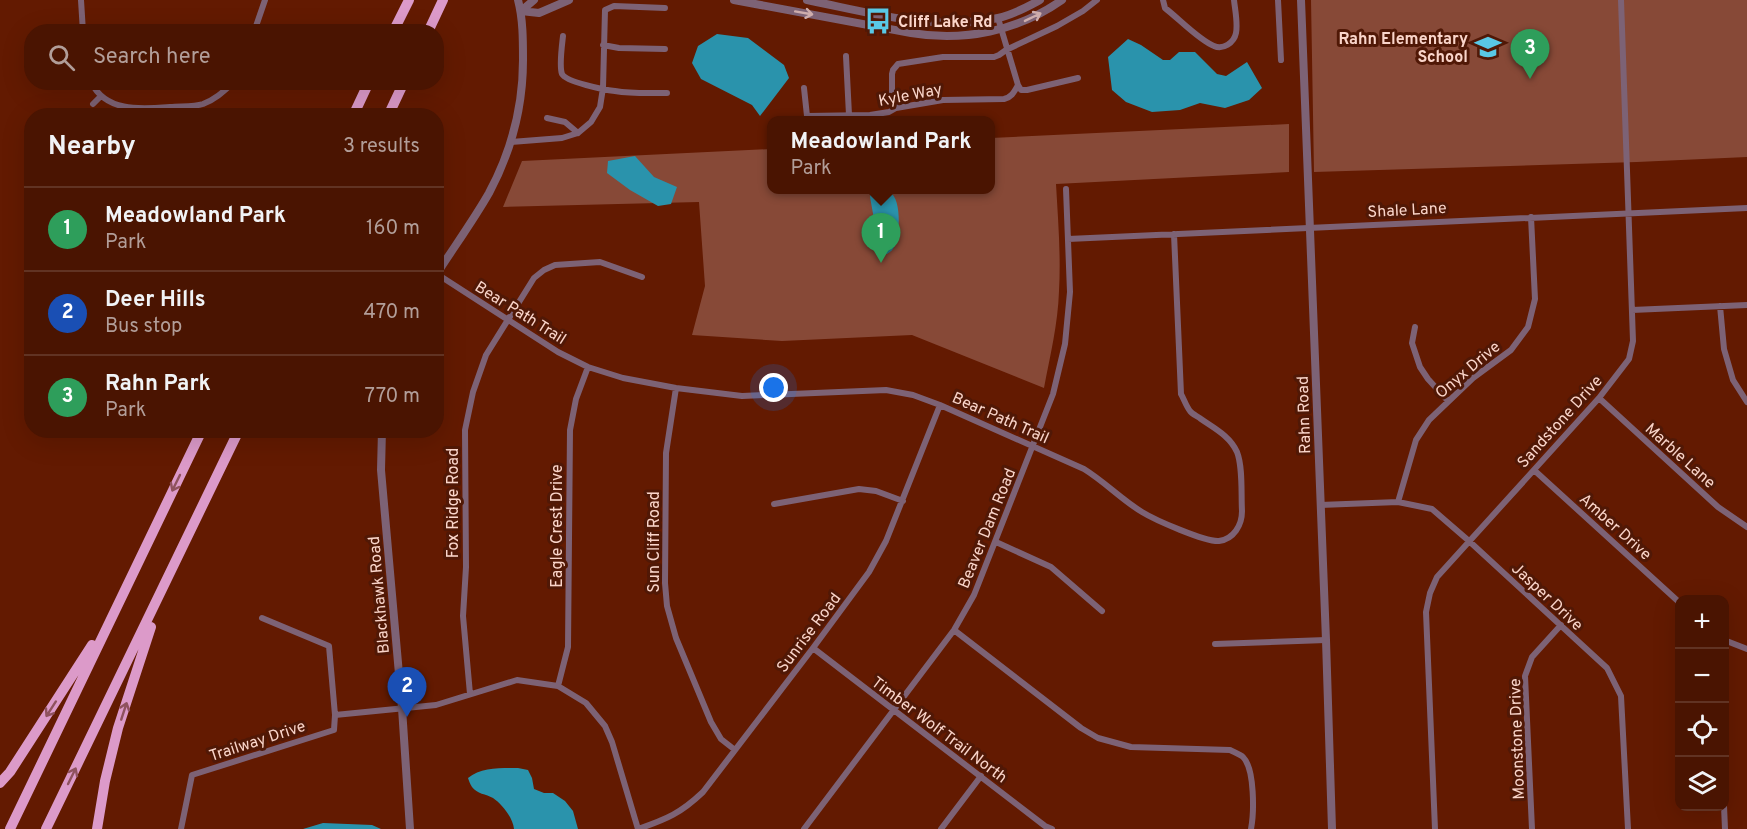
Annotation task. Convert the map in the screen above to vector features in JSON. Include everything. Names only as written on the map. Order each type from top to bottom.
[{"type":"highway","points":[[397,24],[408,0]]},
{"type":"highway","points":[[432,24],[443,0]]},
{"type":"highway","points":[[357,108],[365,90]]},
{"type":"highway","points":[[392,108],[400,90]]},
{"type":"highway","points":[[10,829],[198,438]]},
{"type":"highway","points":[[46,829],[234,438]]},
{"type":"highway","points":[[97,829],[105,781],[118,728],[164,587]]},
{"type":"highway","points":[[0,783],[10,772],[117,607]]},
{"type":"street","points":[[81,0],[82,24]]},
{"type":"street","points":[[257,24],[265,0]]},
{"type":"street","points":[[444,263],[489,192],[511,142],[519,110],[523,78],[521,11],[518,0]]},
{"type":"street","points":[[521,11],[534,0]]},
{"type":"street","points":[[521,11],[539,13],[569,0]]},
{"type":"street","points":[[734,0],[930,36],[973,35],[1001,30],[1036,15],[1062,0]]},
{"type":"street","points":[[807,0],[936,23],[998,18],[1020,11],[1040,0]]},
{"type":"street","points":[[896,108],[892,93],[892,74],[898,64],[943,57],[999,56],[1006,50],[1058,26],[1097,0]]},
{"type":"street","points":[[1163,0],[1165,8],[1207,42],[1219,48],[1231,42],[1236,34],[1234,0]]},
{"type":"street","points":[[1278,0],[1281,60]]},
{"type":"street","name":"Rahn Road","points":[[1301,0],[1332,829]]},
{"type":"street","name":"Sandstone Drive","points":[[1435,829],[1426,612],[1430,593],[1437,577],[1599,398],[1629,359],[1633,341],[1621,0]]},
{"type":"street","points":[[511,142],[553,139],[578,133],[591,122],[600,107],[603,88],[605,10],[610,7],[665,8]]},
{"type":"street","points":[[998,18],[1006,50],[1021,90],[1078,78]]},
{"type":"street","points":[[562,36],[561,73],[564,77],[616,91],[667,93]]},
{"type":"street","points":[[603,45],[665,50]]},
{"type":"street","points":[[846,56],[849,115]]},
{"type":"street","name":"Kyle Way","points":[[804,88],[807,116],[879,114],[896,108],[942,100],[1004,99],[1012,94],[1018,85]]},
{"type":"street","points":[[97,90],[101,96],[120,107],[128,108]]},
{"type":"street","points":[[153,108],[201,105],[220,96],[226,90]]},
{"type":"street","points":[[93,104],[101,96]]},
{"type":"street","points":[[547,118],[565,122],[578,133]]},
{"type":"street","name":"Beaver Dam Road","points":[[804,829],[954,630],[974,595],[996,542],[1053,394],[1065,344],[1070,292],[1066,189]]},
{"type":"street","name":"Shale Lane","points":[[1068,239],[1747,208]]},
{"type":"street","name":"Onyx Drive","points":[[1398,502],[1416,440],[1429,420],[1473,378],[1511,350],[1528,327],[1534,299],[1531,217]]},
{"type":"street","name":"Bear Path Trail","points":[[444,279],[558,352],[588,367],[623,378],[676,388],[742,396],[886,390],[913,395],[1084,469],[1101,479],[1141,511],[1161,522],[1209,540],[1219,541],[1234,533],[1242,516],[1240,465],[1237,452],[1224,434],[1190,412],[1181,394],[1174,234]]},
{"type":"street","name":"Fox Ridge Road","points":[[470,694],[464,616],[465,430],[473,392],[486,355],[534,278],[544,270],[555,265],[600,262],[642,277]]},
{"type":"street","points":[[1632,310],[1747,305]]},
{"type":"street","points":[[1720,306],[1724,349],[1733,380],[1747,402]]},
{"type":"street","points":[[1415,327],[1412,343],[1420,367],[1448,401]]},
{"type":"street","name":"Eagle Crest Drive","points":[[558,686],[568,647],[570,430],[576,399],[588,367]]},
{"type":"street","name":"Sun Cliff Road","points":[[676,388],[666,453],[665,583],[667,606],[676,638],[711,722],[721,739],[735,750]]},
{"type":"street","name":"Marble Lane","points":[[1599,398],[1718,507],[1747,527]]},
{"type":"street","name":"Sunrise Road","points":[[638,829],[666,820],[689,806],[703,792],[869,572],[886,541],[940,405]]},
{"type":"street","name":"Blackhawk Road","points":[[382,438],[381,470],[410,829]]},
{"type":"street","name":"Amber Drive","points":[[1534,470],[1675,598]]},
{"type":"street","points":[[774,504],[858,489],[876,491],[903,501]]},
{"type":"street","name":"Jasper Drive","points":[[1320,505],[1398,502],[1432,509],[1607,668],[1621,696],[1628,829]]},
{"type":"street","points":[[996,542],[1051,567],[1102,611]]},
{"type":"street","points":[[262,618],[329,646],[335,715],[436,705],[517,680],[558,686],[586,703],[605,726],[638,829]]},
{"type":"street","name":"Moonstone Drive","points":[[1532,829],[1525,676],[1532,657],[1561,625]]},
{"type":"street","points":[[954,630],[1081,728],[1098,738],[1131,747],[1230,750],[1244,757],[1251,771],[1253,819],[1251,829]]},
{"type":"street","points":[[1215,644],[1326,640]]},
{"type":"street","points":[[1729,642],[1747,649]]},
{"type":"street","name":"Timber Wolf Trail North","points":[[813,648],[1045,826],[1052,829]]},
{"type":"street","name":"Trailway Drive","points":[[180,829],[192,775],[334,730],[335,715]]},
{"type":"street","points":[[941,829],[981,776]]},
{"type":"street","points":[[1724,811],[1725,829]]},
{"type":"shaded area","points":[[1311,0],[1747,0],[1747,157],[1314,172]]},
{"type":"shaded area","points":[[1289,124],[1289,172],[1056,184],[1060,278],[1053,340],[1044,388],[912,335],[782,341],[692,335],[705,286],[699,202],[503,207],[522,161],[767,149],[767,194],[995,194],[995,138]]},
{"type":"water","points":[[717,34],[748,38],[784,65],[789,78],[760,116],[752,105],[701,79],[692,63],[698,46]]},
{"type":"water","points":[[1128,39],[1163,60],[1170,60],[1179,52],[1195,52],[1217,74],[1226,76],[1247,62],[1262,88],[1249,100],[1225,108],[1200,103],[1180,110],[1152,112],[1126,102],[1112,90],[1108,57]]},
{"type":"water","points":[[635,156],[654,177],[677,187],[671,204],[658,206],[607,173],[608,161]]},
{"type":"water","points":[[870,194],[892,194],[897,202],[898,234],[893,248],[887,254],[880,252]]},
{"type":"water","points":[[518,768],[528,770],[534,789],[544,793],[553,793],[565,801],[573,811],[578,829],[514,829],[512,820],[503,808],[493,798],[474,789],[468,778],[485,770]]},
{"type":"water","points":[[323,823],[372,825],[381,829],[303,829]]},
{"type":"place","name":"Cliff Lake Rd","points":[[878,21]]},
{"type":"place","name":"Rahn Elementary School","points":[[1488,47]]},
{"type":"place","name":"Rahn Park","points":[[1530,79]]},
{"type":"place","name":"Meadowland Park","points":[[881,263]]},
{"type":"place","name":"Deer Hills","points":[[407,717]]}]
